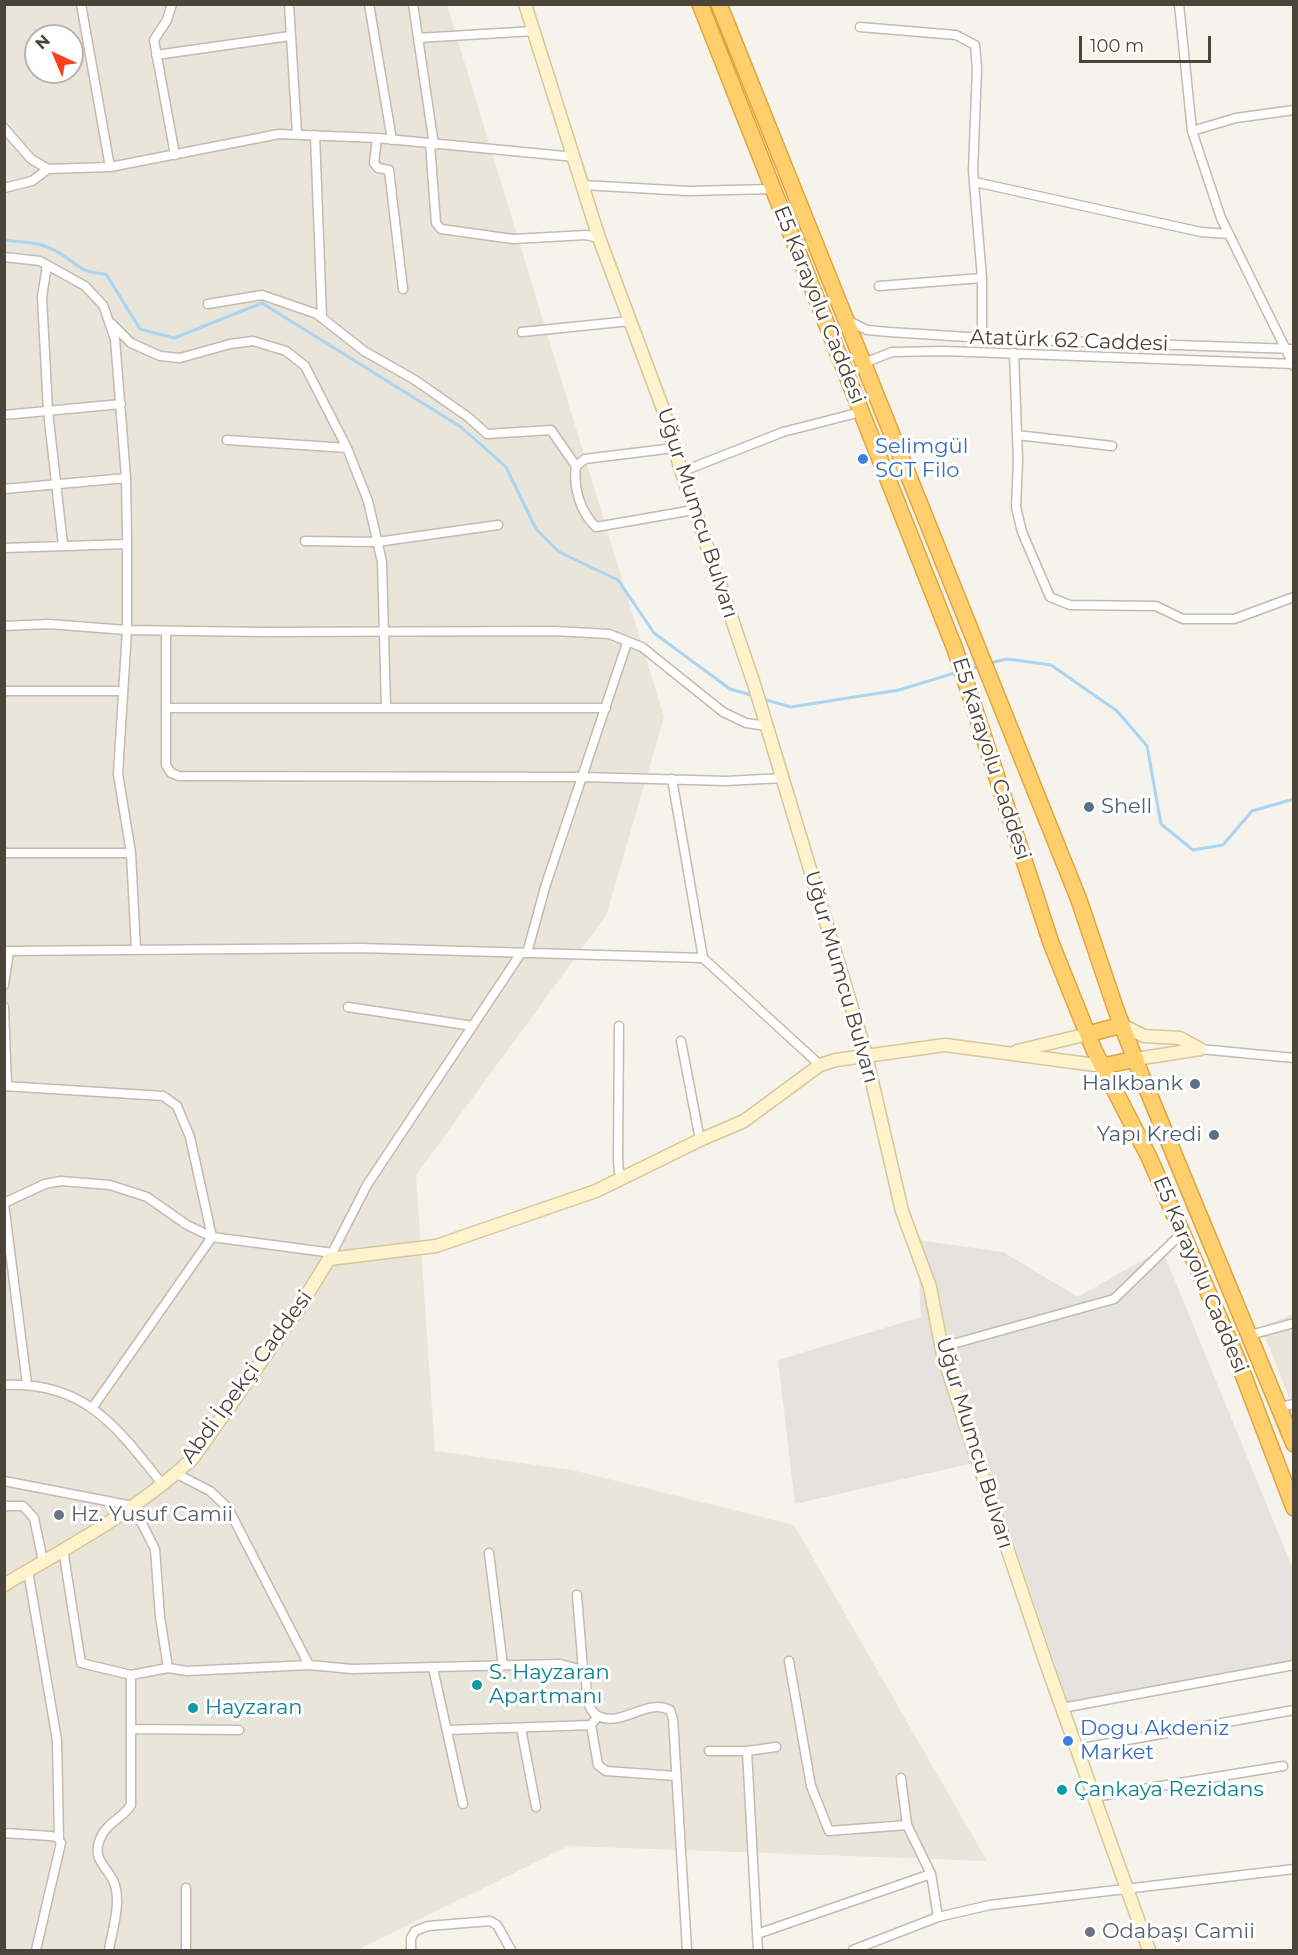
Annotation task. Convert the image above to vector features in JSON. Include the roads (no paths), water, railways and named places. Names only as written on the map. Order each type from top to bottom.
[{"type":"highway","name":"E5 Karayolu Caddesi","points":[[700,4],[955,650],[1051,943],[1088,1034],[1149,1157],[1236,1356],[1293,1508]]},
{"type":"highway","name":"E5 Karayolu Caddesi","points":[[719,4],[1079,900],[1122,1025],[1250,1335],[1287,1405],[1293,1444]]},
{"type":"highway","points":[[1088,1034],[1122,1025]]},
{"type":"highway","points":[[1103,1066],[1136,1059]]},
{"type":"street","points":[[81,4],[110,167]]},
{"type":"street","points":[[172,4],[167,20],[154,40],[175,154]]},
{"type":"street","points":[[289,4],[297,134]]},
{"type":"street","points":[[369,4],[392,140]]},
{"type":"street","points":[[413,4],[432,144],[436,223],[441,229],[513,239],[586,235],[599,238]]},
{"type":"street","name":"Uğur Mumcu Bulvarı","points":[[525,4],[599,238],[663,409],[681,472],[762,709],[866,1055],[902,1210],[930,1287],[942,1347],[970,1438],[1062,1708],[1149,1950]]},
{"type":"street","points":[[1179,4],[1192,131],[1229,234],[1293,365]]},
{"type":"street","points":[[860,27],[956,35],[975,45],[977,69],[975,182],[982,278],[982,338]]},
{"type":"street","points":[[418,38],[534,31]]},
{"type":"street","points":[[156,55],[290,36]]},
{"type":"street","points":[[1192,131],[1236,118],[1293,110]]},
{"type":"street","points":[[4,128],[31,159],[48,169],[110,167],[269,135],[297,134],[377,138],[575,157]]},
{"type":"street","points":[[315,135],[322,317]]},
{"type":"street","points":[[377,138],[374,163],[378,168],[389,170],[403,289]]},
{"type":"street","points":[[4,188],[32,181],[48,169]]},
{"type":"street","points":[[975,182],[1201,232],[1229,234]]},
{"type":"street","points":[[583,185],[688,191],[773,189]]},
{"type":"street","points":[[4,257],[40,261],[85,285],[103,305],[111,323],[121,404],[126,478],[127,630],[118,774],[131,853],[136,911],[136,950]]},
{"type":"street","points":[[47,265],[42,297],[48,411],[63,545]]},
{"type":"street","points":[[879,286],[982,278]]},
{"type":"street","points":[[208,304],[262,295],[322,317],[364,351],[388,368],[415,380],[468,417],[487,434],[551,430],[576,466]]},
{"type":"street","name":"Atatürk 62 Caddesi","points":[[847,320],[867,330],[982,338],[1293,349]]},
{"type":"street","points":[[522,332],[630,321]]},
{"type":"street","points":[[111,323],[131,343],[160,356],[180,358],[230,344],[253,341],[286,351],[305,366],[347,448],[368,501],[382,562],[386,632],[386,707]]},
{"type":"street","name":"Atatürk 62 Caddesi","points":[[864,363],[892,352],[1014,353],[1293,365]]},
{"type":"street","points":[[1014,353],[1017,435],[1016,507],[1022,532],[1050,597],[1070,605],[1156,606],[1183,620],[1234,619],[1293,597]]},
{"type":"street","points":[[4,416],[121,404]]},
{"type":"street","points":[[681,472],[783,432],[861,412]]},
{"type":"street","points":[[1017,435],[1112,446]]},
{"type":"street","points":[[227,440],[347,448]]},
{"type":"street","points":[[674,448],[585,459],[576,466],[574,479],[580,503],[588,520],[596,527],[694,510]]},
{"type":"street","points":[[4,489],[126,478]]},
{"type":"street","points":[[305,541],[377,542],[498,525]]},
{"type":"street","points":[[4,548],[127,544]]},
{"type":"street","points":[[4,626],[48,624],[166,631],[554,631],[609,634],[642,647],[723,712],[746,723],[767,726]]},
{"type":"street","points":[[166,631],[166,765],[171,773],[179,776],[583,777],[726,781],[783,778]]},
{"type":"street","points":[[331,1256],[367,1185],[524,953],[627,643]]},
{"type":"street","points":[[4,691],[123,690]]},
{"type":"street","points":[[166,708],[606,708]]},
{"type":"street","points":[[672,779],[703,958],[820,1065]]},
{"type":"street","points":[[4,853],[131,853]]},
{"type":"street","points":[[4,985],[7,951],[361,948],[703,958]]},
{"type":"street","points":[[348,1006],[473,1026]]},
{"type":"street","points":[[4,1007],[6,1086],[163,1096],[172,1100],[190,1137],[212,1237],[93,1407]]},
{"type":"street","points":[[1122,1025],[1144,1036],[1180,1038],[1200,1049]]},
{"type":"street","points":[[619,1026],[618,1160],[619,1172],[624,1179]]},
{"type":"street","points":[[992,1052],[1024,1051],[1088,1034]]},
{"type":"street","points":[[681,1041],[700,1140]]},
{"type":"street","points":[[27,1384],[4,1203],[45,1184],[61,1181],[110,1185],[147,1197],[187,1225],[212,1237],[331,1256],[436,1246],[545,1211],[624,1179],[700,1140],[744,1121],[820,1065],[866,1055],[945,1045],[1103,1066]]},
{"type":"street","points":[[1136,1059],[1200,1049],[1293,1058]]},
{"type":"street","points":[[942,1347],[1114,1299],[1182,1233]]},
{"type":"street","name":"Abdi İpekçi Caddesi","points":[[4,1585],[133,1506],[177,1474],[193,1458],[297,1311],[331,1256]]},
{"type":"street","points":[[1250,1335],[1293,1323]]},
{"type":"street","points":[[4,1385],[27,1384],[64,1393],[93,1407],[122,1433],[163,1485]]},
{"type":"street","points":[[177,1474],[210,1491],[228,1508],[309,1665]]},
{"type":"street","points":[[4,1481],[133,1506],[155,1549],[160,1617],[168,1668]]},
{"type":"street","points":[[4,1506],[23,1506],[34,1518],[43,1561]]},
{"type":"street","points":[[63,1549],[81,1663],[131,1675],[168,1668],[187,1671],[309,1665],[352,1669],[560,1664],[583,1670]]},
{"type":"street","points":[[489,1553],[503,1666]]},
{"type":"street","points":[[28,1570],[57,1740],[58,1839],[61,1843],[36,1950]]},
{"type":"street","points":[[577,1595],[583,1670],[589,1706],[598,1716],[615,1720],[657,1706],[670,1710],[674,1719],[687,1950]]},
{"type":"street","points":[[789,1661],[811,1786],[829,1831],[907,1825]]},
{"type":"street","points":[[1062,1708],[1293,1665]]},
{"type":"street","points":[[433,1668],[463,1804]]},
{"type":"street","points":[[109,1950],[118,1897],[114,1882],[98,1861],[97,1848],[108,1826],[125,1815],[131,1805],[131,1675]]},
{"type":"street","points":[[1077,1749],[1293,1710]]},
{"type":"street","points":[[598,1716],[591,1725],[598,1765],[606,1771],[676,1776]]},
{"type":"street","points":[[447,1730],[591,1725]]},
{"type":"street","points":[[521,1728],[536,1807]]},
{"type":"street","points":[[131,1729],[239,1730]]},
{"type":"street","points":[[709,1751],[776,1747]]},
{"type":"street","points":[[747,1750],[758,1950]]},
{"type":"street","points":[[1094,1797],[1283,1766]]},
{"type":"street","points":[[901,1778],[907,1825],[931,1874],[938,1917]]},
{"type":"street","points":[[4,1833],[51,1836],[58,1839]]},
{"type":"street","points":[[853,1950],[938,1917],[1038,1897],[1128,1890],[1293,1869]]},
{"type":"street","points":[[757,1934],[931,1874]]},
{"type":"street","points":[[186,1888],[186,1950]]},
{"type":"street","points":[[411,1950],[411,1938],[421,1928],[490,1921],[497,1925],[512,1950]]},
{"type":"waterway","points":[[4,240],[44,246],[83,269],[106,274],[140,329],[174,338],[262,303],[461,427],[506,467],[536,529],[559,552],[618,580],[654,633],[730,689],[754,696]]},
{"type":"waterway","points":[[990,663],[1007,659],[1051,665],[1117,711],[1147,746],[1161,824],[1193,850],[1223,845],[1252,811],[1294,799]]},
{"type":"waterway","points":[[967,670],[981,666]]},
{"type":"waterway","points":[[763,699],[791,707],[899,690],[958,672]]},
{"type":"place","name":"Selimgül SGT Filo","points":[[863,459]]},
{"type":"place","name":"Shell","points":[[1089,807]]},
{"type":"place","name":"Halkbank","points":[[1195,1084]]},
{"type":"place","name":"Yapı Kredi","points":[[1214,1135]]},
{"type":"place","name":"Hz. Yusuf Camii","points":[[59,1515]]},
{"type":"place","name":"S. Hayzaran Apartmanı","points":[[477,1685]]},
{"type":"place","name":"Hayzaran","points":[[193,1708]]},
{"type":"place","name":"Dogu Akdeniz Market","points":[[1068,1741]]},
{"type":"place","name":"Çankaya Rezidans","points":[[1062,1790]]},
{"type":"place","name":"Odabaşı Camii","points":[[1090,1932]]}]
